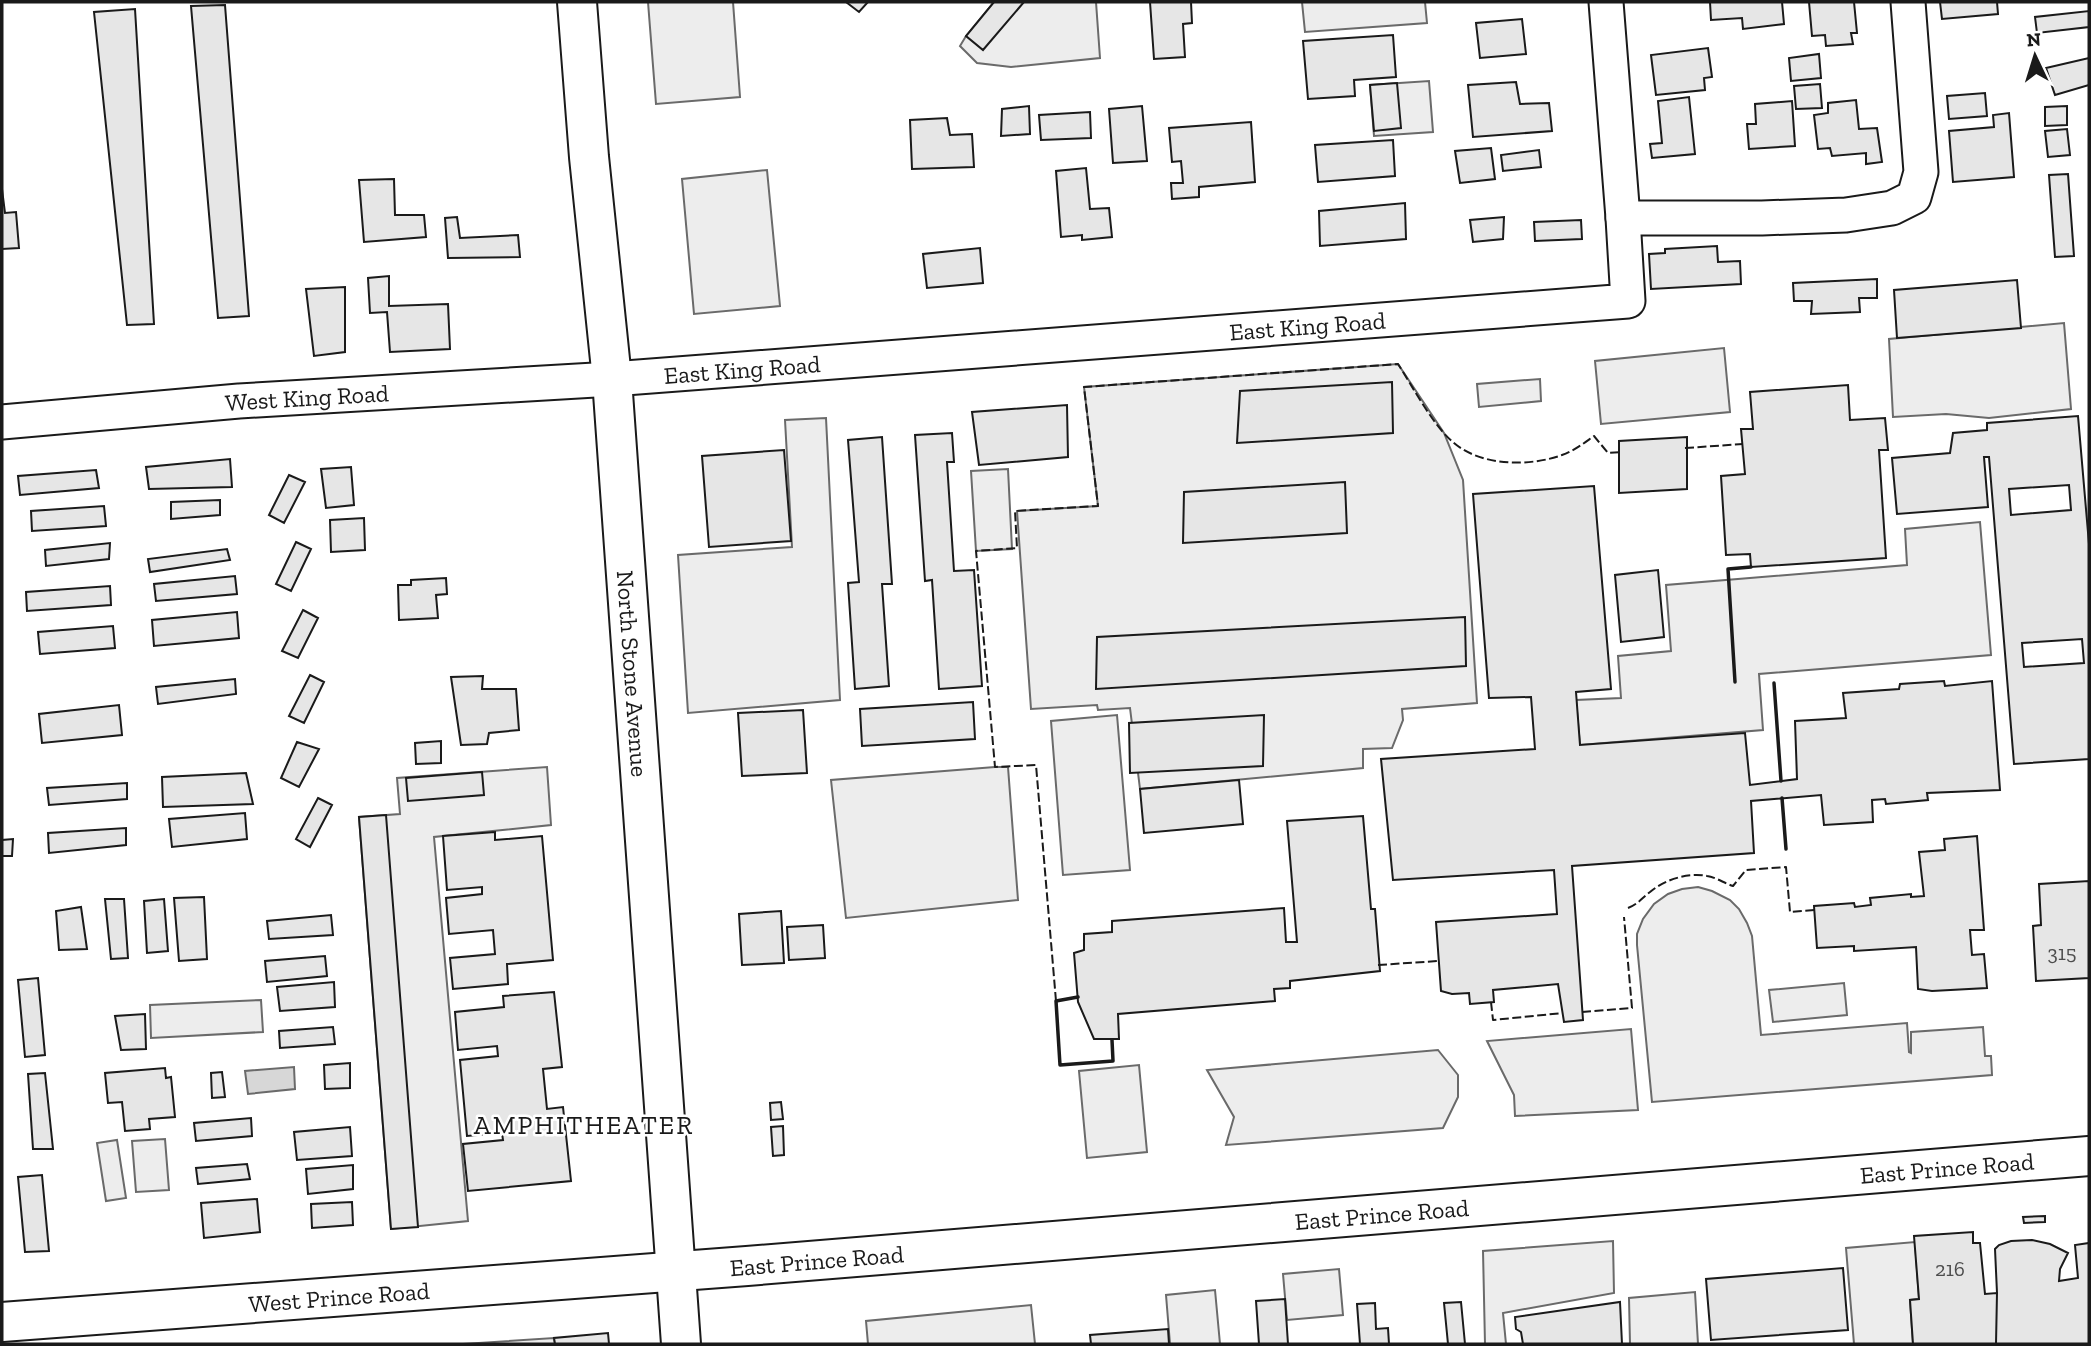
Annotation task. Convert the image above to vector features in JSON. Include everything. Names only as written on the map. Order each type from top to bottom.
[{"type":"main road","name":"North Stone Avenue","points":[[577,2],[589,156],[612,379],[681,1344]]},
{"type":"main road","name":"East Prince Road","points":[[676,1271],[2089,1156]]},
{"type":"main road","name":"West Prince Road","points":[[2,1322],[676,1271]]},
{"type":"street","points":[[1606,2],[1623,218],[1846,215],[1892,208],[1914,197],[1921,172],[1908,2]]},
{"type":"street","name":"East King Road","points":[[612,379],[1628,302],[1623,218]]},
{"type":"street","name":"West King Road","points":[[2,422],[239,401],[612,379]]},
{"type":"shaded area","points":[[648,2],[733,2],[740,97],[656,104]]},
{"type":"shaded area","points":[[994,2],[1096,2],[1100,58],[1011,67],[977,63],[960,46]]},
{"type":"shaded area","points":[[1302,2],[1425,2],[1427,23],[1305,32]]},
{"type":"shaded area","points":[[1429,81],[1433,132],[1374,136],[1370,85]]},
{"type":"shaded area","points":[[767,170],[780,306],[694,314],[682,179]]},
{"type":"shaded area","points":[[2064,323],[2071,409],[1989,418],[1946,414],[1893,417],[1889,339]]},
{"type":"shaded area","points":[[1724,348],[1730,412],[1601,424],[1595,361]]},
{"type":"shaded area","points":[[1398,364],[1444,433],[1463,480],[1477,703],[1402,709],[1403,720],[1392,748],[1363,749],[1363,768],[1140,789],[1130,708],[1098,710],[1097,705],[1031,709],[1017,511],[1098,506],[1084,387]]},
{"type":"shaded area","points":[[1540,379],[1541,401],[1479,407],[1477,384]]},
{"type":"shaded area","points":[[826,418],[840,700],[688,713],[678,555],[792,547],[785,420]]},
{"type":"shaded area","points":[[1008,469],[1012,549],[976,551],[971,471]]},
{"type":"shaded area","points":[[1980,522],[1991,655],[1759,674],[1763,730],[1580,745],[1576,700],[1621,698],[1618,656],[1671,651],[1666,585],[1907,565],[1905,529]]},
{"type":"shaded area","points":[[1117,715],[1130,870],[1063,875],[1051,721]]},
{"type":"shaded area","points":[[547,767],[551,825],[434,837],[468,1221],[391,1229],[359,817],[400,814],[397,778]]},
{"type":"shaded area","points":[[1008,767],[1018,900],[846,918],[831,780]]},
{"type":"shaded area","points":[[1698,887],[1730,900],[1747,923],[1752,936],[1761,1035],[1907,1023],[1911,1053],[1911,1032],[1983,1027],[1985,1056],[1991,1056],[1992,1075],[1652,1102],[1637,934],[1643,919],[1654,904],[1668,894]]},
{"type":"shaded area","points":[[1844,983],[1847,1015],[1773,1022],[1769,990]]},
{"type":"shaded area","points":[[261,1000],[263,1032],[151,1038],[150,1005]]},
{"type":"shaded area","points":[[1631,1029],[1638,1110],[1515,1116],[1514,1095],[1487,1041]]},
{"type":"shaded area","points":[[1438,1050],[1458,1075],[1458,1097],[1443,1128],[1226,1145],[1234,1117],[1207,1070]]},
{"type":"shaded area","points":[[1139,1065],[1147,1152],[1087,1158],[1079,1071]]},
{"type":"shaded area","points":[[294,1067],[295,1089],[248,1094],[245,1071]]},
{"type":"shaded area","points":[[165,1139],[169,1190],[136,1192],[132,1141]]},
{"type":"shaded area","points":[[117,1140],[126,1198],[106,1201],[97,1143]]},
{"type":"shaded area","points":[[1613,1241],[1614,1293],[1503,1313],[1506,1344],[1485,1344],[1483,1251]]},
{"type":"shaded area","points":[[1915,1242],[1919,1299],[1910,1300],[1913,1344],[1854,1344],[1846,1248]]},
{"type":"shaded area","points":[[1339,1269],[1343,1315],[1287,1320],[1283,1274]]},
{"type":"shaded area","points":[[1215,1290],[1220,1344],[1170,1344],[1166,1295]]},
{"type":"shaded area","points":[[1695,1292],[1698,1344],[1630,1344],[1629,1298]]},
{"type":"shaded area","points":[[1031,1305],[1035,1344],[868,1344],[866,1321]]},
{"type":"shaded area","points":[[554,1338],[555,1344],[463,1344]]},
{"type":"building","points":[[846,2],[868,2],[859,12]]},
{"type":"building","points":[[994,2],[1024,2],[983,50],[966,36]]},
{"type":"building","points":[[1150,2],[1191,2],[1192,23],[1183,24],[1185,57],[1154,59]]},
{"type":"building","points":[[1710,2],[1782,2],[1784,24],[1743,29],[1742,18],[1711,20]]},
{"type":"building","points":[[1809,2],[1854,2],[1857,33],[1851,33],[1853,44],[1826,46],[1825,35],[1812,36]]},
{"type":"building","points":[[1940,2],[1997,2],[1998,14],[1942,19]]},
{"type":"building","points":[[225,5],[249,316],[218,318],[191,6]]},
{"type":"building","points":[[135,9],[154,324],[127,325],[94,12]]},
{"type":"building","points":[[2089,11],[2089,27],[2037,33],[2035,17]]},
{"type":"building","points":[[1522,19],[1526,54],[1480,58],[1476,23]]},
{"type":"building","points":[[1393,35],[1396,77],[1354,80],[1355,96],[1308,99],[1303,41]]},
{"type":"building","points":[[1708,48],[1712,77],[1704,78],[1705,90],[1656,95],[1651,55]]},
{"type":"building","points":[[1819,54],[1821,78],[1791,81],[1789,58]]},
{"type":"building","points":[[2089,58],[2089,85],[2055,95],[2046,68]]},
{"type":"building","points":[[1516,82],[1520,104],[1549,103],[1552,131],[1473,137],[1468,85]]},
{"type":"building","points":[[1397,83],[1401,128],[1374,131],[1370,85]]},
{"type":"building","points":[[1820,84],[1822,108],[1796,109],[1794,86]]},
{"type":"building","points":[[1985,93],[1987,116],[1949,119],[1947,96]]},
{"type":"building","points":[[1689,97],[1695,154],[1652,158],[1650,144],[1662,143],[1658,101]]},
{"type":"building","points":[[1856,100],[1859,129],[1877,128],[1882,162],[1866,164],[1866,153],[1832,156],[1830,148],[1818,149],[1814,115],[1828,113],[1828,103]]},
{"type":"building","points":[[1792,101],[1795,146],[1749,149],[1747,124],[1756,124],[1755,104]]},
{"type":"building","points":[[1029,106],[1030,134],[1001,136],[1002,109]]},
{"type":"building","points":[[1142,106],[1147,161],[1113,163],[1109,109]]},
{"type":"building","points":[[2067,106],[2067,125],[2045,126],[2045,107]]},
{"type":"building","points":[[1090,112],[1091,138],[1041,140],[1039,115]]},
{"type":"building","points":[[2009,113],[2014,177],[1953,182],[1949,131],[1994,127],[1993,115]]},
{"type":"building","points":[[947,118],[950,135],[972,134],[974,167],[912,169],[910,120]]},
{"type":"building","points":[[1251,122],[1255,182],[1199,187],[1199,197],[1172,199],[1171,183],[1183,183],[1181,161],[1172,162],[1169,128]]},
{"type":"building","points":[[2067,129],[2070,155],[2048,157],[2045,131]]},
{"type":"building","points":[[1393,140],[1395,176],[1318,182],[1315,145]]},
{"type":"building","points":[[1491,148],[1495,179],[1460,183],[1455,151]]},
{"type":"building","points":[[1539,150],[1541,167],[1503,171],[1501,155]]},
{"type":"building","points":[[1086,168],[1090,209],[1109,208],[1112,237],[1082,240],[1082,235],[1061,237],[1056,171]]},
{"type":"building","points":[[2068,174],[2074,256],[2055,257],[2049,175]]},
{"type":"building","points":[[394,179],[395,215],[424,215],[426,237],[364,242],[359,180]]},
{"type":"building","points":[[2,189],[5,213],[16,212],[19,248],[2,249]]},
{"type":"building","points":[[1405,203],[1406,239],[1320,246],[1319,211]]},
{"type":"building","points":[[457,217],[460,238],[518,235],[520,257],[448,258],[445,218]]},
{"type":"building","points":[[1504,217],[1503,239],[1473,242],[1470,220]]},
{"type":"building","points":[[1581,220],[1582,239],[1535,241],[1534,222]]},
{"type":"building","points":[[1717,246],[1718,262],[1740,261],[1741,284],[1651,289],[1649,254],[1665,253],[1665,249]]},
{"type":"building","points":[[980,248],[983,283],[927,288],[923,254]]},
{"type":"building","points":[[389,276],[389,306],[448,304],[450,349],[390,352],[387,312],[370,313],[368,278]]},
{"type":"building","points":[[1877,279],[1877,298],[1859,298],[1860,312],[1811,314],[1812,301],[1794,301],[1793,283]]},
{"type":"building","points":[[2017,280],[2021,328],[1897,338],[1894,290]]},
{"type":"building","points":[[345,287],[345,352],[314,356],[306,289]]},
{"type":"building","points":[[1392,382],[1393,433],[1237,443],[1240,391]]},
{"type":"building","points":[[1848,385],[1850,420],[1885,418],[1888,450],[1879,450],[1886,558],[1751,567],[1750,554],[1726,555],[1721,476],[1745,474],[1741,429],[1753,429],[1750,392]]},
{"type":"building","points":[[1067,405],[1068,457],[979,465],[972,412]]},
{"type":"building","points":[[2078,416],[2089,544],[2089,759],[2014,764],[1989,457],[1984,457],[1988,507],[1897,514],[1892,458],[1950,453],[1953,433],[1987,430],[1987,423]],"holes":[[[2069,485],[2071,510],[2011,515],[2009,489]],[[2082,639],[2084,663],[2024,667],[2022,643]]]},
{"type":"building","points":[[952,433],[954,462],[947,462],[954,571],[974,570],[982,686],[939,689],[932,580],[925,581],[915,435]]},
{"type":"building","points":[[882,437],[892,584],[882,584],[889,686],[855,689],[848,583],[859,582],[848,440]]},
{"type":"building","points":[[1687,437],[1687,489],[1619,493],[1619,441]]},
{"type":"building","points":[[784,450],[791,541],[709,547],[702,456]]},
{"type":"building","points":[[230,459],[232,487],[149,489],[146,467]]},
{"type":"building","points":[[351,467],[354,505],[326,508],[321,469]]},
{"type":"building","points":[[96,470],[99,488],[20,495],[18,476]]},
{"type":"building","points":[[289,475],[305,482],[284,523],[269,515]]},
{"type":"building","points":[[1345,482],[1347,533],[1183,543],[1184,492]]},
{"type":"building","points":[[1594,486],[1611,689],[1576,692],[1580,745],[1745,733],[1750,785],[1797,779],[1795,721],[1846,718],[1843,693],[1899,689],[1900,684],[1944,681],[1945,686],[1992,681],[2000,790],[1927,793],[1928,800],[1886,804],[1885,799],[1872,800],[1873,822],[1824,825],[1821,795],[1751,801],[1754,853],[1572,866],[1583,1020],[1564,1022],[1558,984],[1493,990],[1494,1002],[1470,1004],[1469,993],[1452,994],[1441,991],[1436,922],[1557,914],[1554,870],[1393,880],[1381,759],[1535,749],[1531,697],[1489,698],[1473,494]]},
{"type":"building","points":[[220,500],[220,515],[171,519],[171,502]]},
{"type":"building","points":[[104,506],[106,526],[32,531],[31,511]]},
{"type":"building","points":[[364,518],[365,550],[331,552],[330,520]]},
{"type":"building","points":[[296,542],[311,549],[291,591],[276,584]]},
{"type":"building","points":[[110,543],[109,559],[46,566],[45,550]]},
{"type":"building","points":[[227,549],[230,560],[150,572],[148,559]]},
{"type":"building","points":[[1658,570],[1664,637],[1621,642],[1615,575]]},
{"type":"building","points":[[235,576],[237,594],[156,601],[154,584]]},
{"type":"building","points":[[446,578],[447,594],[436,595],[438,618],[399,620],[398,585],[411,585],[411,580]]},
{"type":"building","points":[[110,586],[111,605],[27,611],[26,592]]},
{"type":"building","points":[[303,610],[318,618],[298,658],[282,651]]},
{"type":"building","points":[[237,612],[239,638],[154,646],[152,620]]},
{"type":"building","points":[[1465,617],[1466,666],[1096,689],[1097,637]]},
{"type":"building","points":[[113,626],[115,648],[40,654],[38,632]]},
{"type":"building","points":[[310,675],[324,682],[304,723],[289,716]]},
{"type":"building","points":[[483,676],[482,689],[516,689],[519,730],[489,733],[487,744],[461,745],[451,677]]},
{"type":"building","points":[[235,679],[236,694],[158,704],[156,687]]},
{"type":"building","points":[[973,702],[975,739],[862,746],[860,709]]},
{"type":"building","points":[[119,705],[122,735],[42,743],[39,714]]},
{"type":"building","points":[[803,710],[807,773],[742,776],[738,713]]},
{"type":"building","points":[[1264,715],[1263,766],[1130,773],[1129,723]]},
{"type":"building","points":[[441,741],[441,763],[416,764],[415,743]]},
{"type":"building","points":[[297,742],[319,749],[299,787],[281,778]]},
{"type":"building","points":[[482,772],[484,795],[408,801],[406,778]]},
{"type":"building","points":[[246,773],[253,804],[163,807],[162,777]]},
{"type":"building","points":[[1239,780],[1243,824],[1144,833],[1140,789]]},
{"type":"building","points":[[127,783],[127,799],[49,805],[47,788]]},
{"type":"building","points":[[318,798],[332,805],[310,847],[296,839]]},
{"type":"building","points":[[245,813],[247,839],[172,847],[169,819]]},
{"type":"building","points":[[386,815],[418,1227],[391,1229],[359,817]]},
{"type":"building","points":[[1363,816],[1371,909],[1375,909],[1380,971],[1290,981],[1290,988],[1274,989],[1275,1001],[1118,1014],[1119,1039],[1094,1039],[1078,1002],[1074,953],[1084,950],[1084,934],[1112,932],[1112,921],[1284,908],[1286,942],[1297,942],[1287,821]]},
{"type":"building","points":[[126,828],[126,845],[49,853],[48,833]]},
{"type":"building","points":[[495,832],[495,840],[542,836],[553,960],[507,964],[508,984],[453,989],[450,958],[495,954],[493,930],[449,934],[446,898],[482,894],[482,887],[447,890],[443,836]]},
{"type":"building","points":[[1977,836],[1984,930],[1970,930],[1972,955],[1984,954],[1987,988],[1932,991],[1918,989],[1916,947],[1854,951],[1854,946],[1817,948],[1814,906],[1854,903],[1855,907],[1871,905],[1870,898],[1911,894],[1911,897],[1924,896],[1919,852],[1945,850],[1944,839]]},
{"type":"building","points":[[13,839],[12,856],[2,856],[2,840]]},
{"type":"building","points":[[2089,881],[2089,978],[2036,981],[2033,926],[2041,925],[2039,884]]},
{"type":"building","points":[[204,897],[207,959],[179,961],[174,898]]},
{"type":"building","points":[[105,899],[124,899],[128,958],[111,959]]},
{"type":"building","points":[[164,899],[168,951],[147,953],[144,901]]},
{"type":"building","points":[[81,907],[87,949],[59,950],[56,911]]},
{"type":"building","points":[[781,911],[784,963],[742,965],[739,914]]},
{"type":"building","points":[[331,915],[333,935],[269,939],[267,921]]},
{"type":"building","points":[[823,925],[825,958],[789,960],[787,927]]},
{"type":"building","points":[[325,956],[327,976],[267,982],[265,961]]},
{"type":"building","points":[[38,978],[45,1055],[25,1057],[18,980]]},
{"type":"building","points":[[334,982],[335,1007],[280,1011],[277,987]]},
{"type":"building","points":[[554,992],[562,1067],[543,1069],[547,1109],[563,1107],[571,1181],[468,1191],[463,1144],[503,1140],[502,1133],[467,1136],[460,1060],[498,1056],[497,1046],[458,1050],[455,1012],[504,1007],[503,996]]},
{"type":"building","points":[[145,1014],[146,1049],[121,1050],[115,1016]]},
{"type":"building","points":[[333,1027],[335,1044],[280,1048],[279,1031]]},
{"type":"building","points":[[350,1063],[350,1088],[325,1089],[324,1065]]},
{"type":"building","points":[[165,1068],[166,1078],[171,1077],[175,1117],[149,1119],[150,1129],[125,1131],[122,1102],[108,1103],[105,1073]]},
{"type":"building","points":[[222,1072],[225,1097],[212,1098],[211,1073]]},
{"type":"building","points":[[45,1073],[53,1149],[33,1149],[28,1074]]},
{"type":"building","points":[[781,1102],[783,1119],[771,1120],[770,1103]]},
{"type":"building","points":[[251,1118],[252,1136],[196,1141],[194,1123]]},
{"type":"building","points":[[783,1126],[784,1155],[773,1156],[771,1127]]},
{"type":"building","points":[[350,1127],[352,1156],[297,1160],[294,1132]]},
{"type":"building","points":[[247,1164],[250,1179],[198,1184],[196,1168]]},
{"type":"building","points":[[353,1165],[353,1189],[308,1194],[306,1169]]},
{"type":"building","points":[[42,1175],[49,1251],[25,1252],[18,1177]]},
{"type":"building","points":[[257,1199],[260,1232],[204,1238],[201,1203]]},
{"type":"building","points":[[352,1202],[353,1225],[312,1228],[311,1204]]},
{"type":"building","points":[[2045,1216],[2045,1222],[2024,1223],[2023,1217]]},
{"type":"building","points":[[1973,1232],[1973,1243],[1980,1243],[1985,1294],[1997,1293],[1996,1344],[1913,1344],[1910,1300],[1919,1299],[1914,1236]]},
{"type":"building","points":[[2032,1240],[2050,1244],[2068,1253],[2060,1269],[2059,1281],[2078,1278],[2075,1245],[2089,1243],[2089,1344],[1996,1344],[1995,1249],[2011,1241]]},
{"type":"building","points":[[1843,1268],[1848,1330],[1711,1340],[1706,1279]]},
{"type":"building","points":[[1285,1299],[1288,1344],[1259,1344],[1256,1301]]},
{"type":"building","points":[[1461,1302],[1465,1344],[1448,1344],[1444,1303]]},
{"type":"building","points":[[1620,1302],[1622,1344],[1523,1344],[1521,1332],[1516,1329],[1515,1317]]},
{"type":"building","points":[[1375,1303],[1376,1329],[1388,1328],[1389,1344],[1360,1344],[1357,1304]]},
{"type":"building","points":[[1168,1329],[1169,1344],[1091,1344],[1090,1335]]},
{"type":"building","points":[[608,1333],[609,1344],[555,1344],[554,1338]]},
{"type":"fence","points":[[1056,1001],[1036,765],[995,767],[976,551],[1017,548],[1015,511],[1098,506],[1084,387],[1398,364],[1431,417],[1446,436],[1465,451],[1491,460],[1520,463],[1549,459],[1566,453],[1594,436],[1608,453],[1622,452]]},
{"type":"fence","points":[[1685,448],[1743,444]]},
{"type":"fence","points":[[1628,908],[1656,888],[1677,878],[1707,876],[1733,886],[1746,870],[1786,867],[1790,912],[1815,910]]},
{"type":"fence","points":[[1582,1012],[1632,1008],[1624,917]]},
{"type":"fence","points":[[1378,965],[1438,961]]},
{"type":"fence","points":[[1491,1002],[1493,1020],[1563,1013]]},
{"type":"wall","points":[[1735,682],[1728,569],[1751,567]]},
{"type":"wall","points":[[1774,683],[1781,781]]},
{"type":"wall","points":[[1782,798],[1786,849]]},
{"type":"wall","points":[[1078,997],[1056,1001],[1060,1065],[1113,1061],[1112,1040]]},
{"type":"district","name":"AMPHITHEATER","points":[[584,1125]]}]
